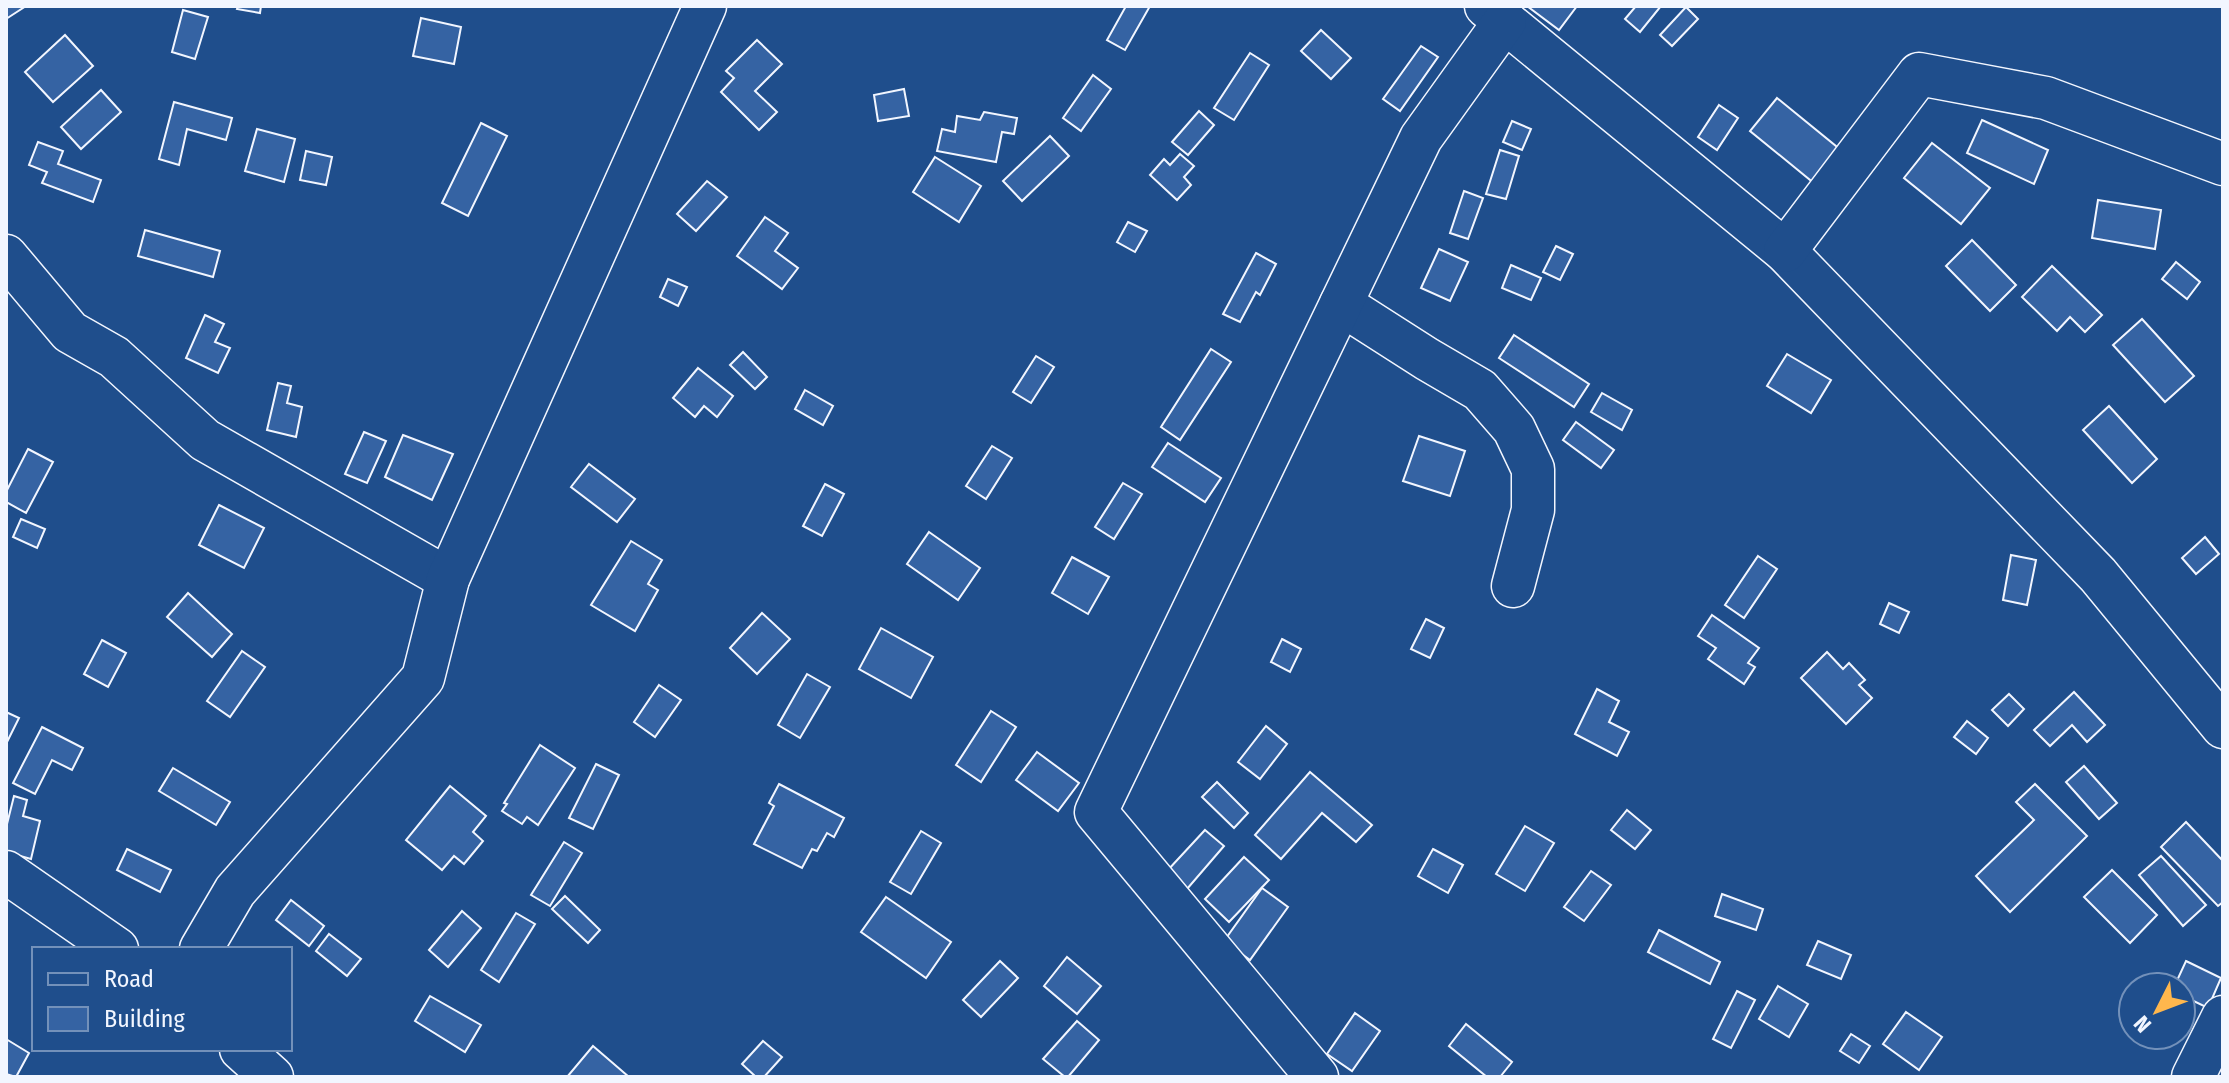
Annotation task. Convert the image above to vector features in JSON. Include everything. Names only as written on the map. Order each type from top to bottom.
[{"type":"street","points":[[202,947],[235,891],[423,678],[448,579],[705,6]]},
{"type":"street","points":[[1317,1077],[1096,812],[1421,138],[1496,13],[1785,251],[2098,575],[2223,727]]},
{"type":"street","points":[[1785,251],[1919,74],[2046,98],[2223,164]]},
{"type":"street","points":[[6,256],[70,332],[114,357],[205,440],[448,579]]},
{"type":"street","points":[[1341,304],[1480,390],[1514,429],[1533,469],[1533,510],[1513,586]]},
{"type":"street","points":[[6,872],[114,947]]},
{"type":"street","points":[[2193,1077],[2223,1017]]},
{"type":"street","points":[[243,1051],[272,1077]]},
{"type":"building","points":[[6,6],[26,6],[6,19]]},
{"type":"building","points":[[238,6],[261,6],[260,13],[237,9]]},
{"type":"building","points":[[1126,6],[1150,6],[1125,50],[1107,40]]},
{"type":"building","points":[[1527,6],[1577,6],[1559,30]]},
{"type":"building","points":[[1636,6],[1661,6],[1640,32],[1625,19]]},
{"type":"building","points":[[1686,7],[1698,19],[1672,46],[1660,35]]},
{"type":"building","points":[[183,10],[208,17],[195,59],[172,52]]},
{"type":"building","points":[[421,18],[461,27],[454,64],[413,56]]},
{"type":"building","points":[[1321,30],[1351,58],[1331,79],[1301,51]]},
{"type":"building","points":[[65,35],[93,66],[53,102],[25,72]]},
{"type":"building","points":[[757,40],[782,64],[755,91],[777,112],[759,130],[721,92],[734,78],[726,71]]},
{"type":"building","points":[[1421,46],[1438,57],[1400,111],[1383,99]]},
{"type":"building","points":[[1250,53],[1269,65],[1234,120],[1214,108]]},
{"type":"building","points":[[1093,75],[1111,89],[1081,131],[1063,118]]},
{"type":"building","points":[[904,89],[909,116],[878,121],[874,95]]},
{"type":"building","points":[[101,90],[121,112],[81,149],[61,127]]},
{"type":"building","points":[[1777,98],[1842,151],[1815,184],[1750,131]]},
{"type":"building","points":[[174,102],[232,118],[226,140],[187,129],[179,165],[159,159]]},
{"type":"building","points":[[1719,105],[1738,118],[1717,150],[1698,137]]},
{"type":"building","points":[[1199,111],[1214,125],[1188,155],[1172,142]]},
{"type":"building","points":[[984,112],[1017,118],[1014,134],[1002,132],[996,162],[937,151],[942,129],[955,132],[957,116],[980,120]]},
{"type":"building","points":[[1982,120],[2048,150],[2034,184],[1967,153]]},
{"type":"building","points":[[1512,121],[1531,129],[1522,150],[1503,142]]},
{"type":"building","points":[[481,123],[507,136],[468,216],[442,203]]},
{"type":"building","points":[[257,129],[295,139],[284,182],[245,171]]},
{"type":"building","points":[[1050,136],[1069,156],[1022,201],[1003,181]]},
{"type":"building","points":[[38,142],[63,151],[58,164],[101,180],[93,202],[42,183],[47,172],[29,165]]},
{"type":"building","points":[[1932,143],[1990,188],[1961,224],[1904,178]]},
{"type":"building","points":[[1500,150],[1519,156],[1506,199],[1486,194]]},
{"type":"building","points":[[306,151],[332,157],[326,185],[300,180]]},
{"type":"building","points":[[1180,154],[1194,166],[1184,177],[1191,185],[1177,200],[1150,175],[1164,159],[1170,165]]},
{"type":"building","points":[[935,157],[981,186],[959,222],[913,192]]},
{"type":"building","points":[[707,181],[727,197],[696,231],[677,214]]},
{"type":"building","points":[[1464,191],[1483,198],[1468,239],[1450,233]]},
{"type":"building","points":[[2098,200],[2161,210],[2155,249],[2092,238]]},
{"type":"building","points":[[765,217],[788,233],[775,251],[798,268],[782,289],[737,256]]},
{"type":"building","points":[[1128,222],[1147,231],[1135,252],[1117,242]]},
{"type":"building","points":[[145,230],[220,251],[213,277],[138,256]]},
{"type":"building","points":[[1972,240],[2016,285],[1990,311],[1946,266]]},
{"type":"building","points":[[1556,246],[1573,254],[1560,280],[1543,272]]},
{"type":"building","points":[[1439,249],[1468,262],[1450,301],[1421,288]]},
{"type":"building","points":[[1256,253],[1276,264],[1260,295],[1256,292],[1240,322],[1223,314]]},
{"type":"building","points":[[2176,262],[2200,282],[2187,299],[2162,279]]},
{"type":"building","points":[[1511,265],[1541,278],[1531,300],[1502,288]]},
{"type":"building","points":[[2052,266],[2102,315],[2085,332],[2070,317],[2057,331],[2022,297]]},
{"type":"building","points":[[668,279],[687,287],[678,306],[660,297]]},
{"type":"building","points":[[205,315],[224,324],[215,342],[230,348],[218,373],[186,358]]},
{"type":"building","points":[[2142,319],[2194,376],[2165,402],[2113,345]]},
{"type":"building","points":[[1514,335],[1589,384],[1574,407],[1499,358]]},
{"type":"building","points":[[1211,349],[1231,362],[1180,440],[1161,427]]},
{"type":"building","points":[[743,352],[767,377],[755,389],[730,365]]},
{"type":"building","points":[[1787,354],[1831,380],[1811,413],[1767,386]]},
{"type":"building","points":[[1036,356],[1054,367],[1031,403],[1013,392]]},
{"type":"building","points":[[698,368],[733,396],[717,417],[704,406],[695,417],[673,398]]},
{"type":"building","points":[[278,383],[291,386],[287,403],[302,407],[296,437],[267,430]]},
{"type":"building","points":[[805,390],[833,406],[823,425],[795,409]]},
{"type":"building","points":[[1602,393],[1632,410],[1622,430],[1591,412]]},
{"type":"building","points":[[2109,406],[2157,459],[2132,483],[2083,430]]},
{"type":"building","points":[[1576,422],[1614,450],[1601,468],[1563,440]]},
{"type":"building","points":[[364,432],[386,441],[367,483],[345,474]]},
{"type":"building","points":[[403,435],[453,454],[432,500],[385,477]]},
{"type":"building","points":[[1419,436],[1465,451],[1450,496],[1403,481]]},
{"type":"building","points":[[1168,443],[1221,478],[1205,502],[1152,467]]},
{"type":"building","points":[[992,446],[1012,458],[986,499],[966,486]]},
{"type":"building","points":[[28,449],[53,462],[26,513],[6,502],[6,492]]},
{"type":"building","points":[[589,464],[635,499],[617,522],[571,487]]},
{"type":"building","points":[[1123,483],[1142,494],[1114,539],[1095,527]]},
{"type":"building","points":[[825,484],[844,494],[822,536],[803,526]]},
{"type":"building","points":[[219,505],[264,528],[244,568],[199,545]]},
{"type":"building","points":[[21,519],[45,529],[37,548],[13,537]]},
{"type":"building","points":[[929,532],[980,568],[958,600],[907,564]]},
{"type":"building","points":[[2205,537],[2219,554],[2196,574],[2182,558]]},
{"type":"building","points":[[631,541],[662,560],[648,584],[658,590],[635,631],[591,605]]},
{"type":"building","points":[[2011,555],[2036,560],[2027,605],[2003,600]]},
{"type":"building","points":[[1758,556],[1777,569],[1744,618],[1725,605]]},
{"type":"building","points":[[1072,557],[1109,577],[1088,614],[1052,593]]},
{"type":"building","points":[[188,593],[232,634],[212,657],[167,617]]},
{"type":"building","points":[[1889,603],[1909,612],[1899,633],[1880,624]]},
{"type":"building","points":[[762,613],[790,639],[757,674],[730,648]]},
{"type":"building","points":[[1712,615],[1759,648],[1748,663],[1755,667],[1744,684],[1708,659],[1716,648],[1698,636]]},
{"type":"building","points":[[1426,619],[1444,628],[1430,658],[1411,649]]},
{"type":"building","points":[[881,628],[933,657],[911,698],[859,669]]},
{"type":"building","points":[[1282,639],[1301,649],[1290,672],[1271,662]]},
{"type":"building","points":[[102,640],[126,653],[108,687],[84,674]]},
{"type":"building","points":[[242,651],[265,667],[230,717],[207,701]]},
{"type":"building","points":[[1827,652],[1843,669],[1849,663],[1865,680],[1859,685],[1872,698],[1846,724],[1801,678]]},
{"type":"building","points":[[807,674],[830,687],[800,738],[778,725]]},
{"type":"building","points":[[659,685],[681,700],[655,737],[634,722]]},
{"type":"building","points":[[1597,689],[1619,701],[1609,722],[1629,732],[1617,756],[1575,734]]},
{"type":"building","points":[[2074,692],[2105,725],[2087,742],[2072,725],[2050,746],[2034,730]]},
{"type":"building","points":[[2009,694],[2024,709],[2008,726],[1992,710]]},
{"type":"building","points":[[991,711],[1016,727],[981,782],[956,765]]},
{"type":"building","points":[[6,712],[19,718],[6,744]]},
{"type":"building","points":[[1967,721],[1988,738],[1976,754],[1954,737]]},
{"type":"building","points":[[1266,726],[1287,744],[1260,779],[1238,762]]},
{"type":"building","points":[[42,727],[83,748],[72,770],[52,760],[35,794],[13,783]]},
{"type":"building","points":[[540,745],[575,768],[538,825],[527,817],[522,824],[502,811]]},
{"type":"building","points":[[1037,752],[1079,783],[1058,811],[1016,780]]},
{"type":"building","points":[[596,764],[619,775],[593,829],[569,818]]},
{"type":"building","points":[[2084,766],[2117,803],[2099,819],[2066,782]]},
{"type":"building","points":[[173,768],[230,802],[216,825],[159,791]]},
{"type":"building","points":[[1310,772],[1372,825],[1356,842],[1322,813],[1281,859],[1255,835]]},
{"type":"building","points":[[1217,782],[1248,813],[1234,828],[1202,797]]},
{"type":"building","points":[[779,784],[844,818],[834,837],[827,833],[817,851],[812,849],[802,868],[754,844],[774,806],[769,803]]},
{"type":"building","points":[[2035,784],[2087,836],[2010,912],[1976,876],[2034,820],[2016,802]]},
{"type":"building","points":[[450,786],[486,816],[473,832],[483,841],[464,864],[454,856],[442,870],[406,840]]},
{"type":"building","points":[[14,796],[27,800],[23,816],[40,821],[31,859],[6,852],[6,828]]},
{"type":"building","points":[[1627,810],[1651,830],[1635,849],[1611,830]]},
{"type":"building","points":[[2186,822],[2223,861],[2223,902],[2218,906],[2161,847]]},
{"type":"building","points":[[1525,826],[1554,843],[1525,891],[1496,874]]},
{"type":"building","points":[[1205,830],[1224,846],[1187,889],[1167,871]]},
{"type":"building","points":[[921,831],[941,843],[911,894],[890,882]]},
{"type":"building","points":[[564,842],[582,853],[550,906],[531,895]]},
{"type":"building","points":[[127,849],[171,870],[160,892],[117,870]]},
{"type":"building","points":[[1433,849],[1463,865],[1448,893],[1418,876]]},
{"type":"building","points":[[2161,856],[2206,905],[2183,926],[2139,875]]},
{"type":"building","points":[[1244,857],[1269,880],[1229,922],[1205,899]]},
{"type":"building","points":[[2112,870],[2157,915],[2130,943],[2084,897]]},
{"type":"building","points":[[1591,871],[1611,885],[1584,921],[1564,907]]},
{"type":"building","points":[[1262,888],[1288,907],[1250,960],[1224,941]]},
{"type":"building","points":[[1722,894],[1763,909],[1756,930],[1715,916]]},
{"type":"building","points":[[565,896],[600,930],[588,943],[552,909]]},
{"type":"building","points":[[886,897],[951,942],[926,978],[861,932]]},
{"type":"building","points":[[291,900],[324,926],[309,946],[276,920]]},
{"type":"building","points":[[462,911],[481,928],[448,967],[429,950]]},
{"type":"building","points":[[516,913],[535,924],[499,982],[481,970]]},
{"type":"building","points":[[1659,930],[1720,962],[1710,984],[1648,952]]},
{"type":"building","points":[[329,934],[361,959],[347,976],[316,951]]},
{"type":"building","points":[[1818,941],[1851,955],[1841,979],[1807,965]]},
{"type":"building","points":[[1067,957],[1101,986],[1077,1014],[1044,986]]},
{"type":"building","points":[[1000,961],[1018,978],[981,1017],[963,1000]]},
{"type":"building","points":[[2186,961],[2221,978],[2208,1008],[2197,1003],[2197,971],[2181,971]]},
{"type":"building","points":[[1778,986],[1808,1004],[1789,1037],[1759,1019]]},
{"type":"building","points":[[1737,991],[1755,1000],[1731,1048],[1713,1039]]},
{"type":"building","points":[[430,996],[481,1025],[465,1052],[415,1021]]},
{"type":"building","points":[[1906,1012],[1942,1037],[1919,1070],[1883,1044]]},
{"type":"building","points":[[1355,1013],[1380,1031],[1352,1071],[1327,1054]]},
{"type":"building","points":[[1077,1021],[1099,1040],[1065,1077],[1043,1059]]},
{"type":"building","points":[[1466,1024],[1512,1062],[1500,1077],[1487,1077],[1449,1046]]},
{"type":"building","points":[[1851,1034],[1870,1046],[1859,1063],[1840,1051]]},
{"type":"building","points":[[6,1039],[29,1053],[16,1077],[6,1074]]},
{"type":"building","points":[[763,1041],[782,1057],[764,1077],[756,1077],[742,1064]]},
{"type":"building","points":[[593,1046],[629,1077],[567,1077]]}]
